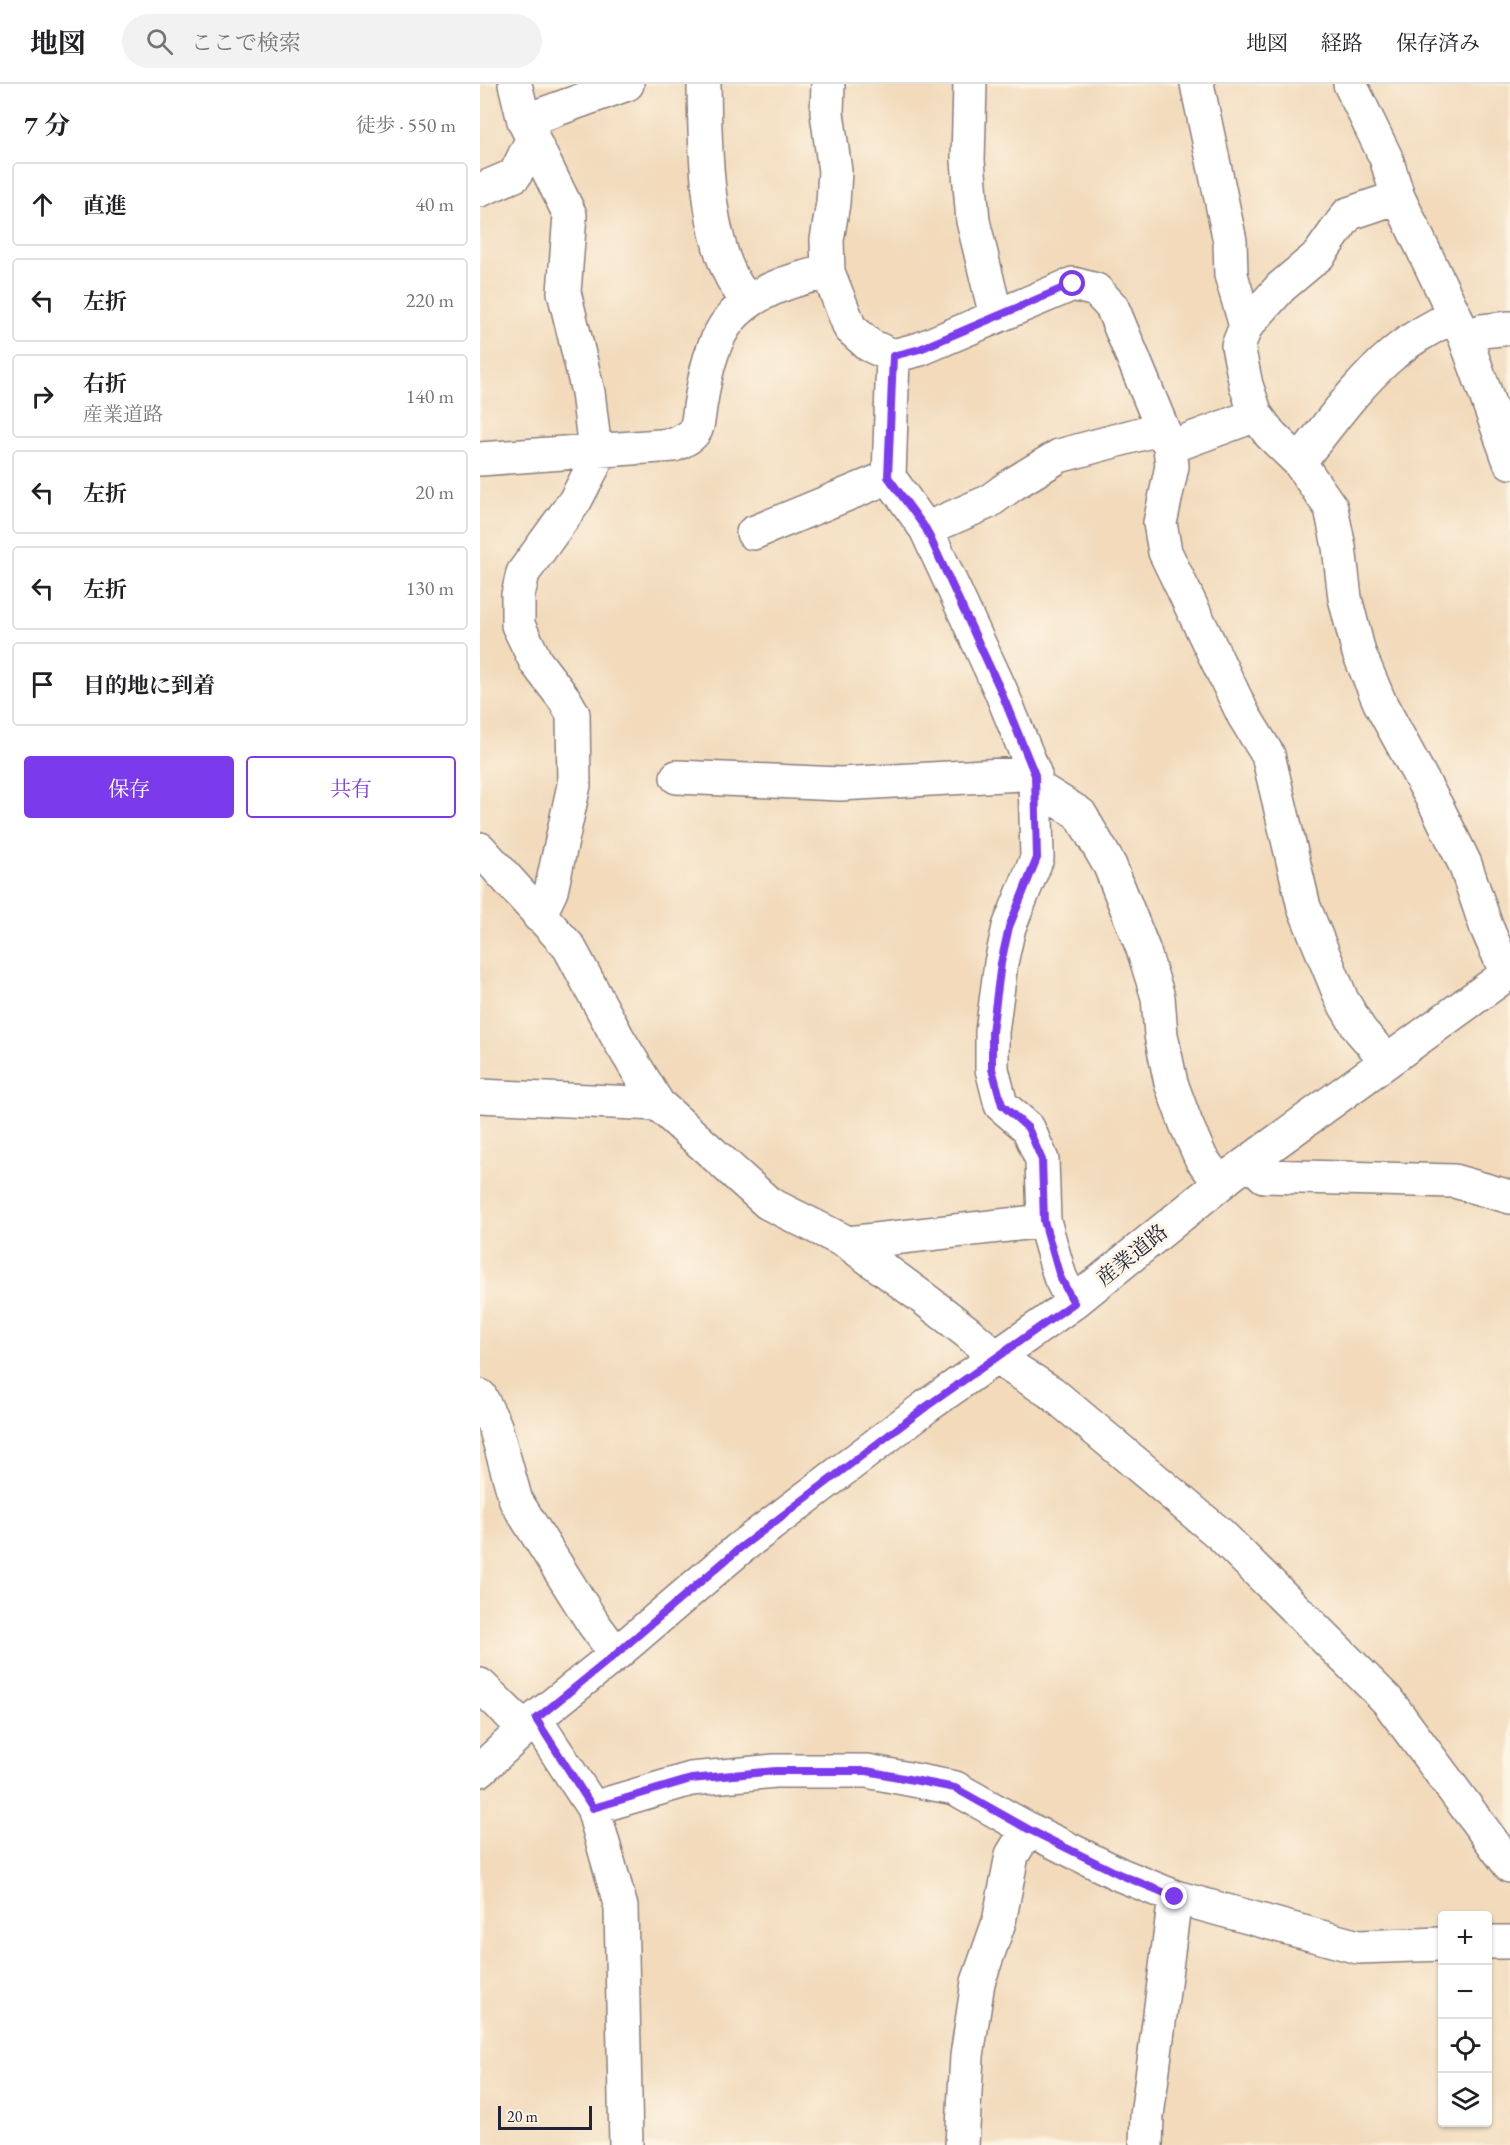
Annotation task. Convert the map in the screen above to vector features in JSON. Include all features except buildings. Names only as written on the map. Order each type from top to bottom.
[{"type":"street","points":[[516,84],[528,130],[570,215],[564,292],[588,392],[595,451],[595,463],[575,501],[523,573],[518,595],[518,626],[536,662],[573,714],[574,785],[551,891],[539,916]]},
{"type":"street","points":[[480,190],[515,176],[528,130],[627,84]]},
{"type":"street","points":[[704,84],[706,172],[714,221],[727,269],[737,290],[749,301]]},
{"type":"street","points":[[828,84],[827,113],[835,171],[827,240],[828,272],[850,328],[869,345],[893,356],[920,349],[1073,284],[1096,290],[1112,307],[1166,437],[1172,466],[1160,523],[1165,552],[1244,716],[1268,755],[1304,907],[1342,1000],[1360,1030],[1387,1061]]},
{"type":"street","points":[[970,84],[968,160],[973,221],[996,316]]},
{"type":"street","points":[[1197,84],[1230,241],[1231,275],[1246,326]]},
{"type":"street","points":[[1350,84],[1386,158],[1398,197],[1460,326],[1510,462]]},
{"type":"street","points":[[1398,197],[1348,214],[1319,255],[1281,287],[1246,326],[1238,346],[1246,385],[1256,415],[1270,434],[1299,462],[1331,508],[1339,547],[1345,598],[1359,653],[1376,693],[1465,864],[1507,981]]},
{"type":"street","points":[[480,459],[674,445],[687,439],[696,429],[711,355],[729,320],[761,293],[812,275],[828,272]]},
{"type":"street","points":[[1299,462],[1354,393],[1393,354],[1423,333],[1460,326],[1482,331],[1510,327]]},
{"type":"street","points":[[893,356],[888,477],[926,529],[1000,689],[1034,777],[1037,858],[1009,927],[1001,963],[992,1032],[992,1069],[1002,1105],[1028,1128],[1042,1160],[1044,1221],[1060,1277],[1074,1303]]},
{"type":"street","points":[[926,529],[988,502],[1059,456],[1166,437],[1256,415]]},
{"type":"street","points":[[753,533],[888,477]]},
{"type":"street","points":[[677,777],[840,784],[1020,774],[1034,777],[1080,814],[1110,866],[1143,949],[1158,997],[1161,1035],[1171,1083],[1201,1158],[1220,1183]]},
{"type":"street","points":[[480,849],[569,947],[618,1038],[658,1104],[768,1203],[848,1243],[967,1332],[996,1358],[1052,1393],[1221,1535],[1387,1700],[1510,1866]]},
{"type":"street","name":"産業道路","points":[[480,1770],[530,1724],[740,1548],[927,1406],[1074,1303],[1220,1183],[1387,1061],[1507,981]]},
{"type":"street","points":[[480,1096],[658,1104]]},
{"type":"street","points":[[1249,1162],[1264,1176],[1454,1181],[1510,1197]]},
{"type":"street","points":[[848,1243],[1044,1221]]},
{"type":"street","points":[[480,1396],[495,1426],[516,1501],[593,1623],[616,1654]]},
{"type":"street","points":[[480,1685],[530,1724],[593,1808],[621,1907],[626,2145]]},
{"type":"street","points":[[593,1808],[691,1779],[775,1771],[867,1771],[955,1788],[1028,1829],[1121,1875],[1175,1897],[1358,1947],[1438,1944]]},
{"type":"street","points":[[962,2145],[967,2056],[978,1982],[999,1922],[1012,1855],[1028,1829]]},
{"type":"street","points":[[1146,2145],[1147,2116],[1175,1897]]},
{"type":"street","points":[[1492,1942],[1510,1942]]},
{"type":"route","points":[[1073,284],[920,349],[893,356],[888,477],[926,529],[1000,689],[1035,775],[1037,858],[1009,927],[1001,963],[992,1032],[992,1069],[1002,1105],[1028,1128],[1042,1160],[1044,1221],[1060,1277],[1074,1303],[927,1406],[740,1548],[536,1719],[593,1808],[691,1779],[775,1771],[867,1771],[955,1788],[1028,1829],[1121,1875],[1175,1897]]}]
